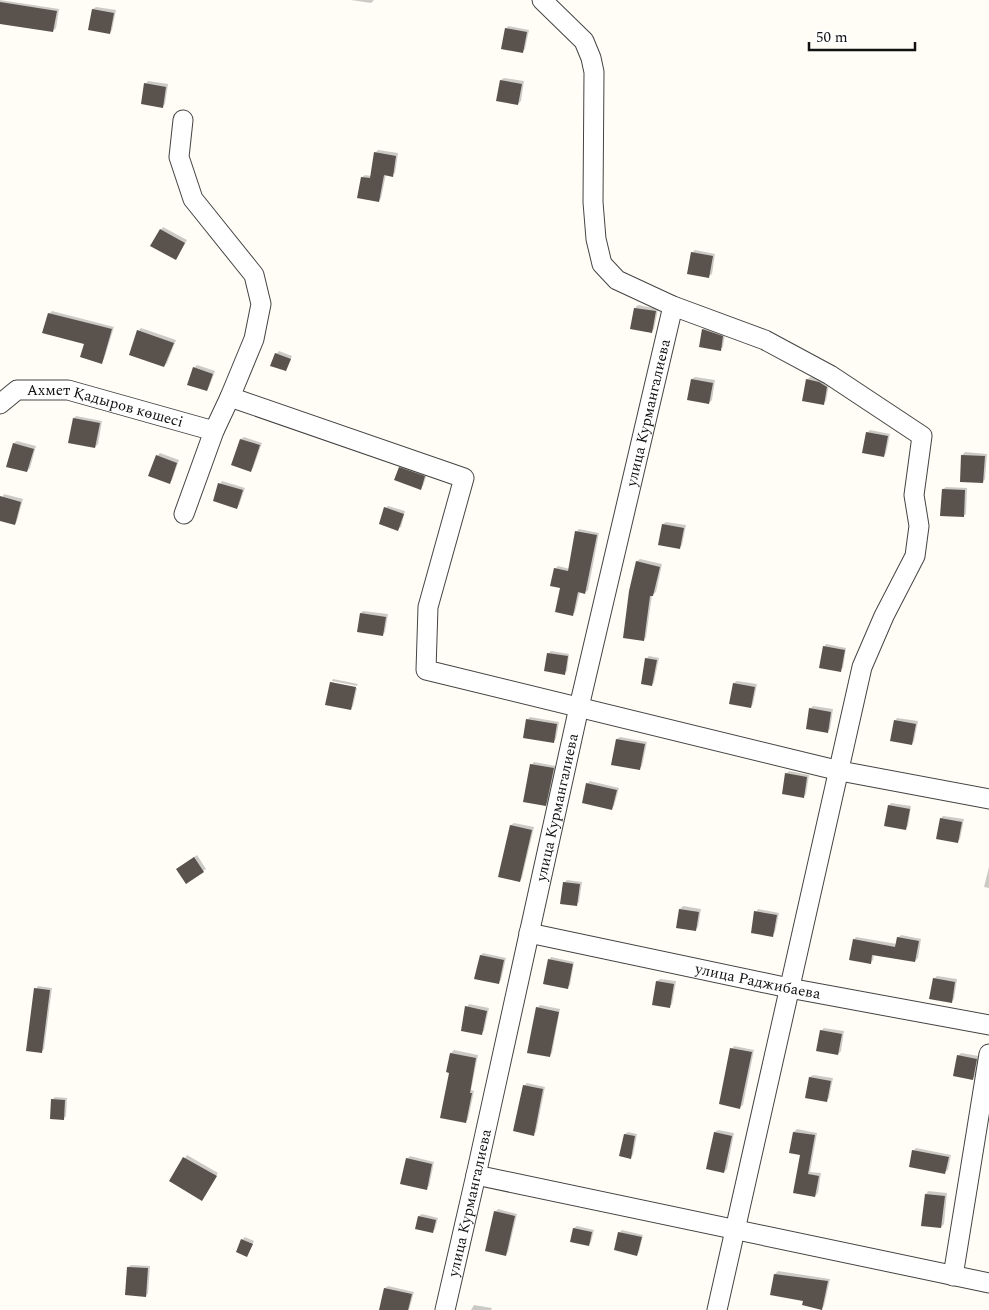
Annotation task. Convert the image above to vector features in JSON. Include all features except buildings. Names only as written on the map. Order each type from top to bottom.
[{"type":"street","points":[[542,0],[584,41],[591,58],[594,72],[593,202],[596,239],[602,264],[617,280],[674,306],[773,344],[830,375],[922,436],[914,496],[918,526],[915,556],[884,616],[862,667],[717,1310]]},
{"type":"street","points":[[183,120],[179,157],[192,199],[254,274],[261,304],[254,339],[214,431],[184,514]]},
{"type":"street","name":"улица Курмангалиева","points":[[445,1310],[579,707],[674,306]]},
{"type":"street","name":"Ахмет Қадыров көшесі","points":[[0,404],[16,390],[68,390],[214,431]]},
{"type":"street","points":[[230,397],[464,478],[428,608],[426,670],[840,771],[989,799]]},
{"type":"street","name":"улица Раджибаева","points":[[528,933],[789,988],[989,1025]]},
{"type":"street","points":[[953,1276],[989,1054]]},
{"type":"street","points":[[476,1175],[989,1283]]}]
